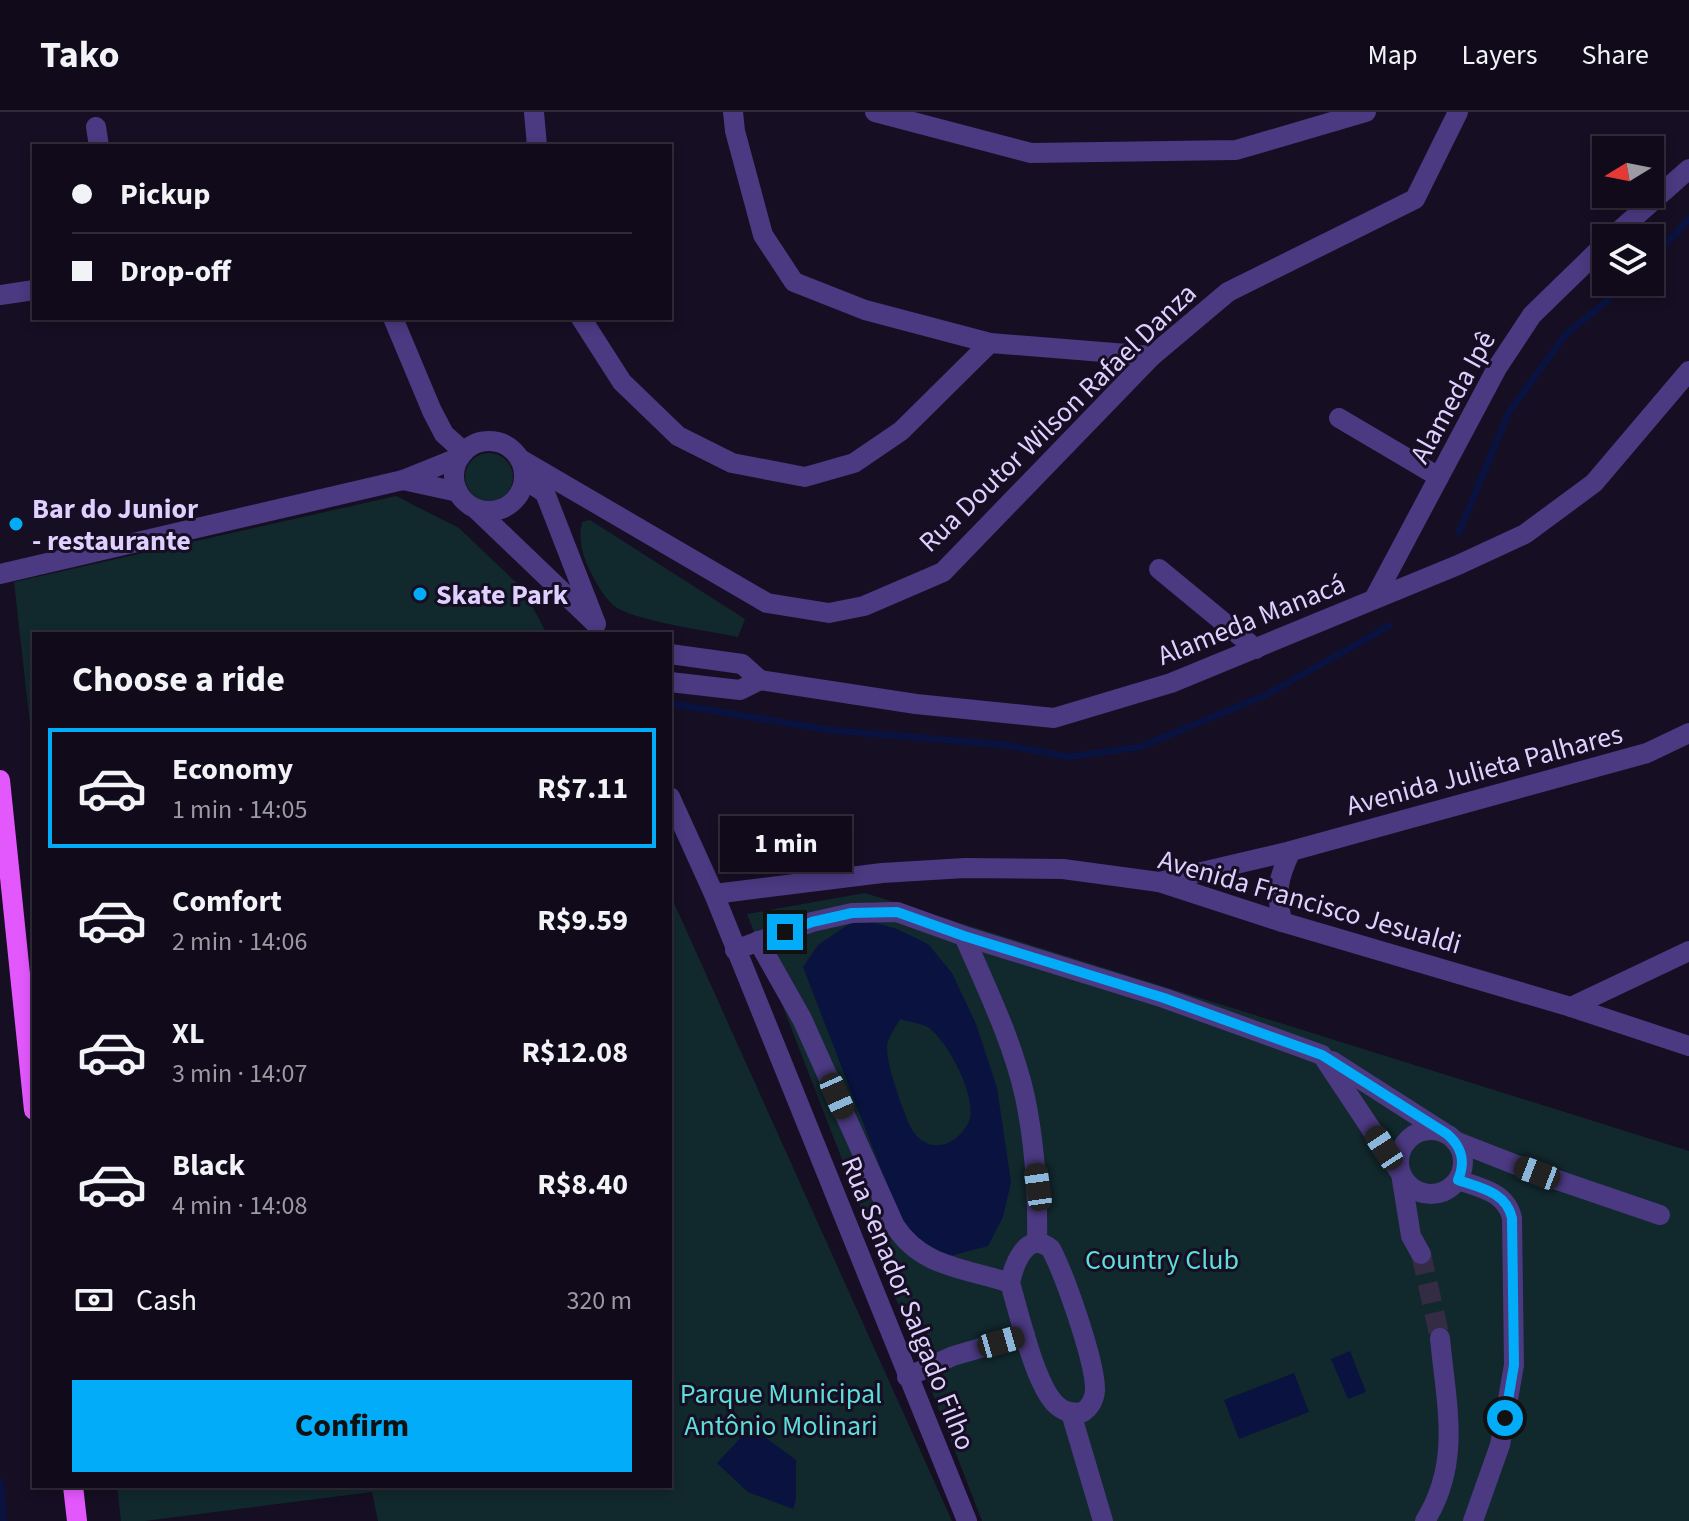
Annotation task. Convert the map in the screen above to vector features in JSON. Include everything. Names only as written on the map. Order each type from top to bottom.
[{"type":"main road","points":[[0,780],[32,1091]]},
{"type":"main road","points":[[73,1488],[77,1521]]},
{"type":"street","points":[[534,112],[537,144]]},
{"type":"street","points":[[733,112],[735,131],[763,235],[794,282],[865,310],[990,343],[1152,356]]},
{"type":"street","points":[[875,112],[1031,153],[1236,150],[1366,112]]},
{"type":"street","name":"Rua Doutor Wilson Rafael Danza","points":[[522,469],[767,603],[829,613],[864,606],[943,572],[1152,356],[1228,292],[1415,199],[1458,112]]},
{"type":"street","points":[[1627,224],[1689,169]]},
{"type":"street","name":"Alameda Ipê","points":[[1374,599],[1497,368],[1532,315],[1592,257]]},
{"type":"street","points":[[0,295],[32,290]]},
{"type":"street","points":[[394,320],[432,411],[444,434],[462,454]]},
{"type":"street","points":[[582,320],[622,382],[678,436],[732,463],[805,477],[854,463],[901,431],[990,343]]},
{"type":"street","name":"Alameda Manacá","points":[[672,654],[742,664],[760,680],[916,704],[1054,718],[1171,683],[1458,565],[1525,534],[1594,483],[1689,371]]},
{"type":"street","points":[[1339,418],[1439,477]]},
{"type":"street","points":[[0,574],[403,480],[462,454],[472,445],[493,441],[504,444],[545,493],[599,629]]},
{"type":"street","points":[[462,454],[454,480],[458,492],[599,629]]},
{"type":"street","points":[[476,509],[486,512],[508,506],[516,499],[522,469]]},
{"type":"street","points":[[403,480],[458,492]]},
{"type":"street","points":[[1159,569],[1256,649]]},
{"type":"street","name":"Alameda Manacá","points":[[672,682],[740,690],[760,680]]},
{"type":"street","name":"Avenida Julieta Palhares","points":[[1159,882],[1291,851],[1647,753],[1689,733]]},
{"type":"street","name":"Rua Senador Salgado Filho","points":[[672,801],[714,894],[967,1521]]},
{"type":"street","points":[[1282,922],[1276,894],[1280,873],[1291,851]]},
{"type":"street","name":"Avenida Francisco Jesualdi","points":[[714,894],[882,873],[965,868],[1063,869],[1159,882],[1282,922],[1571,1007],[1688,1047]]},
{"type":"street","points":[[735,950],[812,922],[852,913],[897,912],[1164,998],[1322,1055],[1451,1138],[1463,1160],[1458,1180],[1443,1193],[1433,1195],[1413,1189],[1322,1055]]},
{"type":"street","points":[[964,936],[995,1007],[1025,1095],[1038,1187],[1037,1243]]},
{"type":"street","points":[[758,941],[802,1019],[895,1226],[906,1243],[936,1262],[1010,1283]]},
{"type":"street","points":[[1571,1007],[1689,951]]},
{"type":"street","points":[[1421,1254],[1411,1236],[1399,1155],[1409,1138],[1427,1130],[1551,1178],[1660,1215]]},
{"type":"street","points":[[1458,1180],[1502,1199],[1509,1206],[1512,1218],[1514,1365],[1500,1445],[1473,1521]]},
{"type":"street","points":[[1037,1243],[1048,1246],[1054,1255],[1092,1367],[1093,1400],[1083,1412],[1071,1413],[1058,1407],[1048,1395],[1025,1335],[1010,1283],[1016,1260],[1023,1250],[1037,1243]]},
{"type":"street","points":[[907,1377],[953,1356],[1025,1335]]},
{"type":"street","points":[[1425,1521],[1446,1476],[1450,1441],[1440,1338]]},
{"type":"street","points":[[1071,1413],[1103,1521]]},
{"type":"green space","points":[[489,453],[506,460],[513,477],[506,494],[489,501],[472,494],[465,477],[472,460]]},
{"type":"green space","points":[[396,496],[459,528],[523,589],[546,632],[32,632],[32,742],[14,582]]},
{"type":"green space","points":[[590,520],[745,619],[738,637],[654,621],[613,605],[589,569],[583,552],[580,535],[582,522]]},
{"type":"green space","name":"Country Club","points":[[865,893],[1689,1151],[1689,1521],[982,1521],[747,914]]},
{"type":"green space","name":"Parque Municipal Antônio Molinari","points":[[672,898],[952,1521],[378,1521],[372,1492],[145,1521],[121,1521],[117,1488],[672,1488]]},
{"type":"shaded area","points":[[858,918],[897,929],[928,944],[952,973],[976,1024],[997,1088],[1011,1182],[1003,1217],[988,1246],[950,1256],[906,1234],[803,967],[818,945]],"holes":[[[900,1019],[926,1026],[937,1035],[960,1071],[971,1111],[965,1128],[948,1143],[934,1145],[920,1139],[910,1126],[900,1101],[887,1047]]]},
{"type":"shaded area","points":[[1350,1351],[1366,1392],[1348,1399],[1331,1359]]},
{"type":"shaded area","points":[[1294,1373],[1309,1412],[1239,1439],[1224,1400]]},
{"type":"shaded area","points":[[751,1427],[796,1460],[793,1509],[748,1492],[717,1463]]},
{"type":"waterway","points":[[1664,246],[1689,219]]},
{"type":"waterway","points":[[1459,532],[1509,412],[1566,334],[1613,296]]},
{"type":"waterway","points":[[673,704],[829,730],[1006,745],[1068,757],[1140,747],[1266,695],[1389,626]]},
{"type":"waterway","points":[[0,1482],[4,1521]]},
{"type":"tunnel","points":[[1421,1254],[1440,1338]]},
{"type":"place","name":"Bar do Junior - restaurante","points":[[16,524]]},
{"type":"place","name":"Skate Park","points":[[420,594]]},
{"type":"route","points":[[785,932],[852,913],[897,912],[1164,998],[1322,1055],[1447,1134],[1461,1150],[1462,1170],[1458,1180],[1493,1192],[1509,1206],[1512,1218],[1514,1365],[1505,1418]]}]
